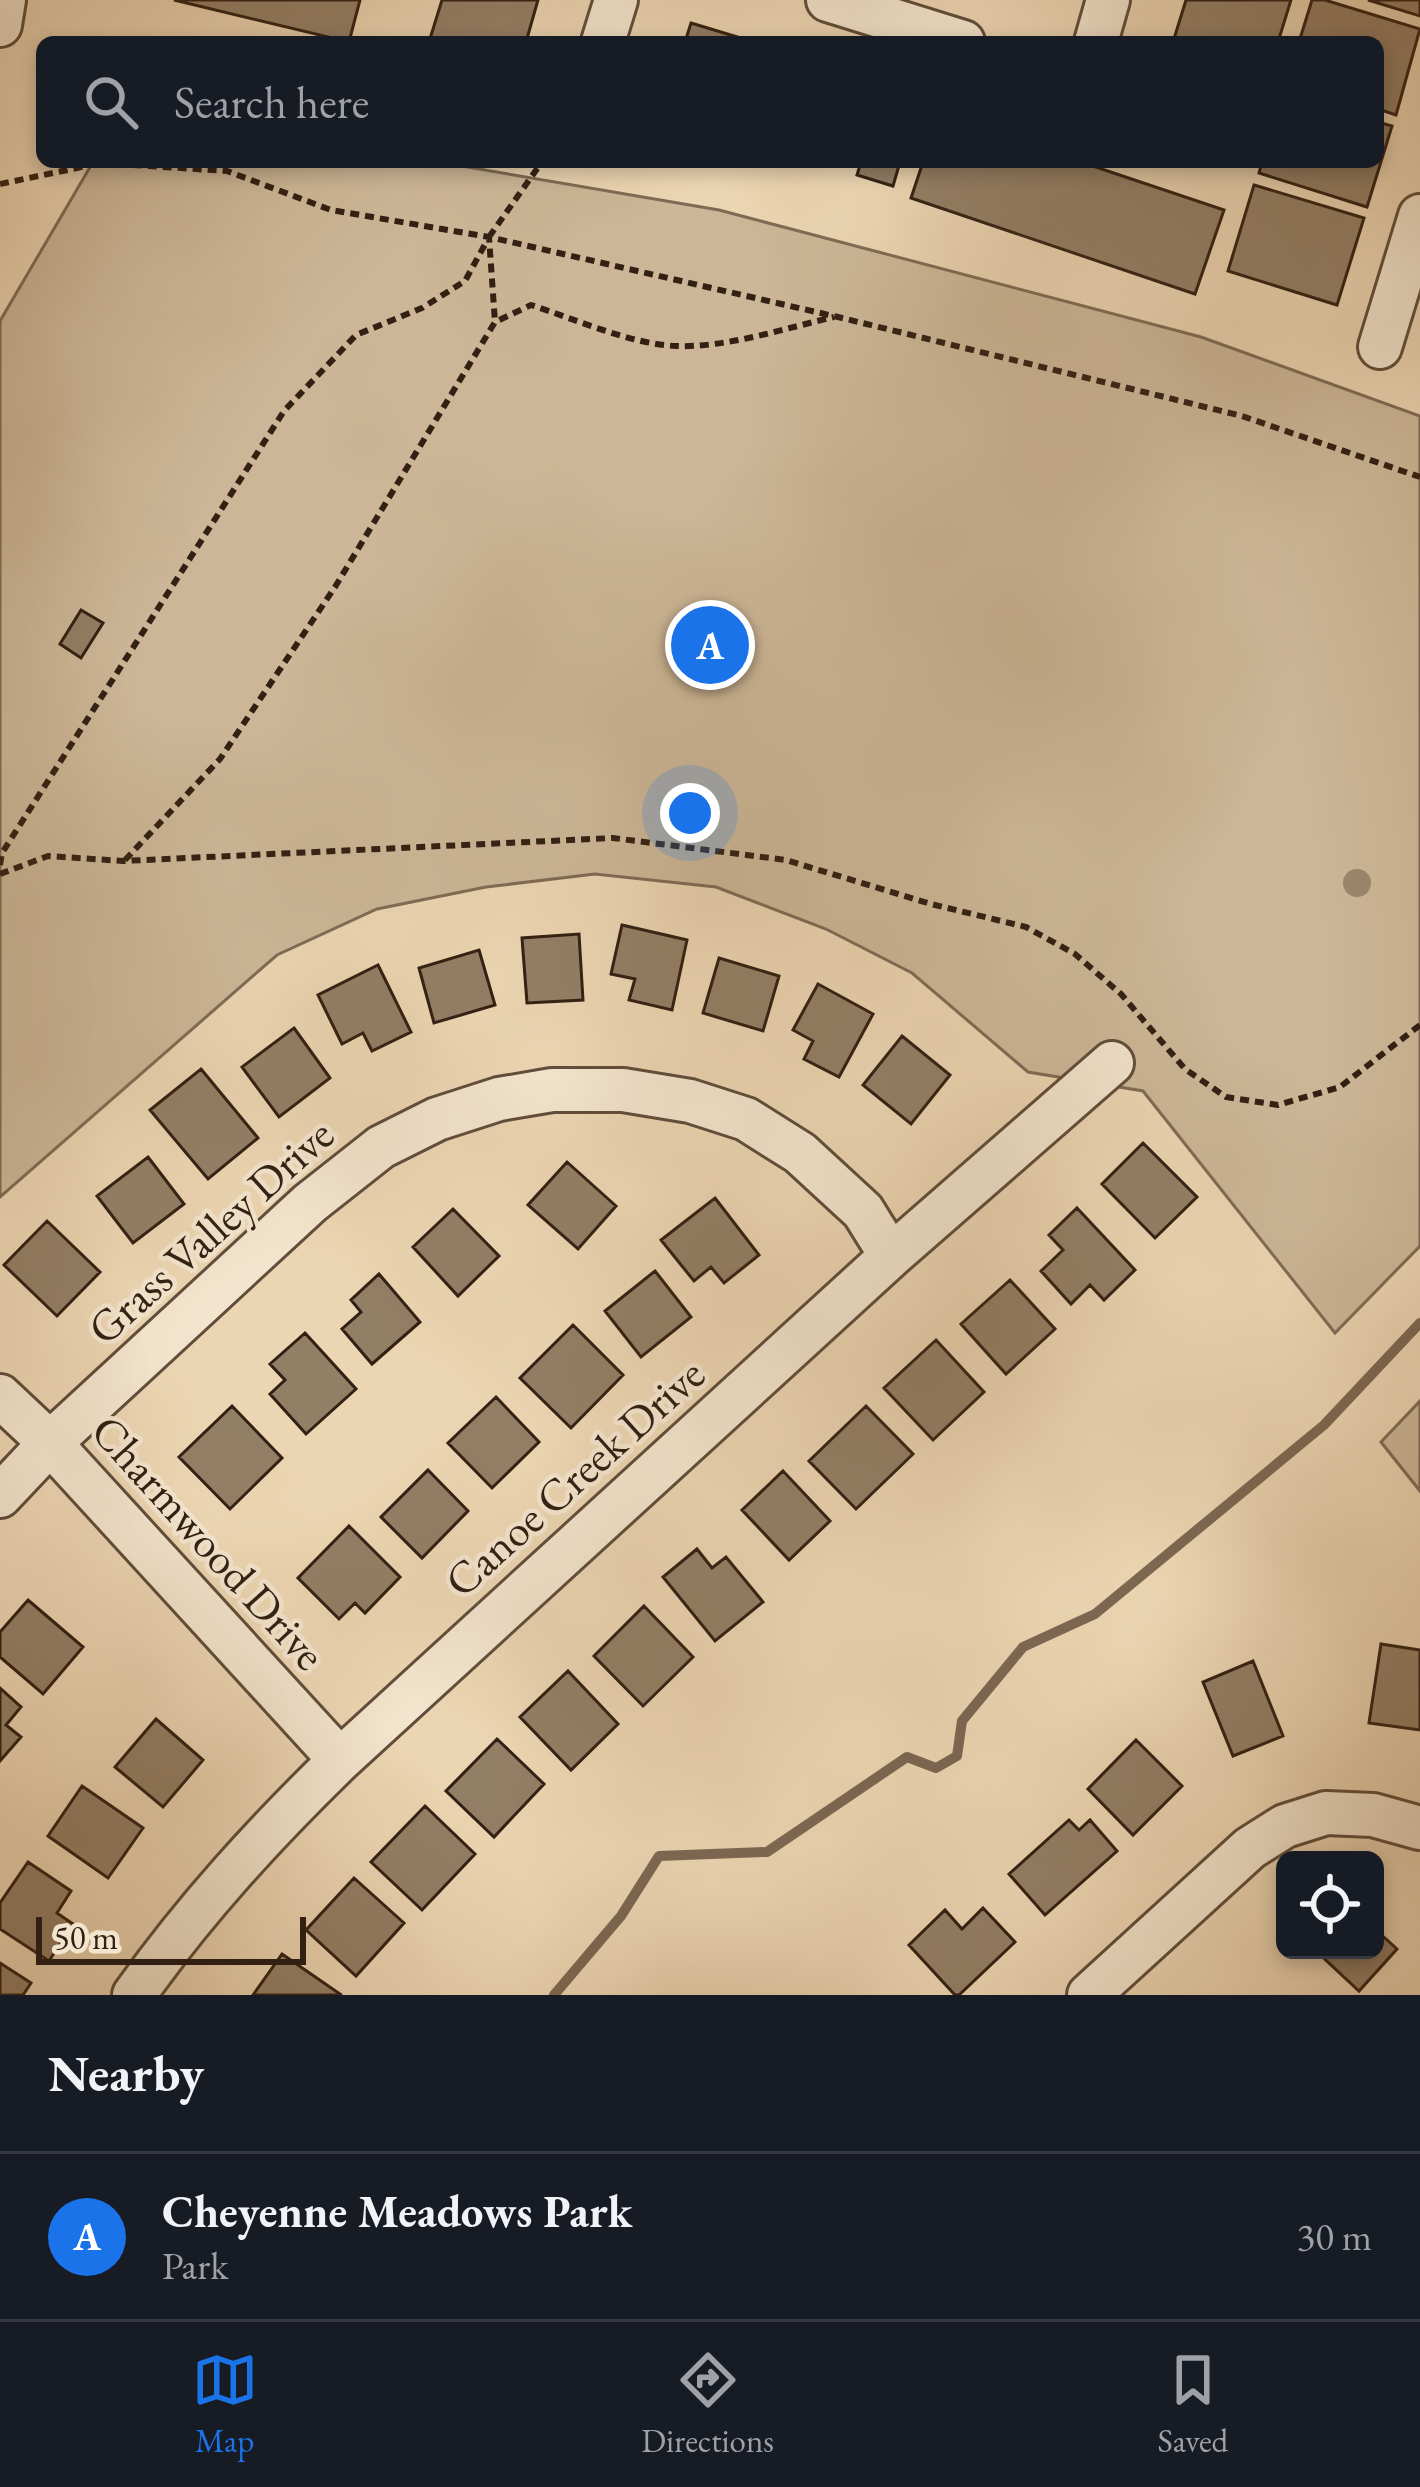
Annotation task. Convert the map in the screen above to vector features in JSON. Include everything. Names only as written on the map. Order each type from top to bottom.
[{"type":"street","points":[[0,25],[4,0]]},
{"type":"street","points":[[605,36],[616,0]]},
{"type":"street","points":[[1098,36],[1108,0]]},
{"type":"street","points":[[834,1],[944,36]]},
{"type":"street","points":[[1380,347],[1420,216]]},
{"type":"street","name":"Canoe Creek Drive","points":[[134,1995],[260,1838],[340,1760],[891,1256],[1112,1063]]},
{"type":"street","name":"Grass Valley Drive","points":[[0,1496],[310,1204],[381,1147],[437,1118],[499,1099],[552,1090],[623,1090],[690,1101],[746,1119],[800,1153],[863,1211],[891,1256]]},
{"type":"street","name":"Charmwood Drive","points":[[0,1396],[50,1444],[340,1760]]},
{"type":"street","points":[[1089,1995],[1250,1847],[1285,1826],[1326,1814],[1373,1814],[1420,1828]]},
{"type":"path","points":[[0,184],[77,168]]},
{"type":"path","points":[[180,168],[227,171],[331,210],[489,237],[1242,416],[1420,477]]},
{"type":"path","points":[[537,168],[465,281],[422,308],[356,335],[284,411],[2,853],[0,869],[48,856],[123,861],[613,838],[786,860],[931,904],[1026,926],[1075,954],[1121,994],[1185,1069],[1226,1097],[1279,1105],[1340,1087],[1420,1025]]},
{"type":"path","points":[[489,237],[495,322]]},
{"type":"path","points":[[123,861],[220,759],[335,587],[495,322],[531,305],[624,336],[676,346],[838,317]]},
{"type":"shaded area","points":[[89,168],[473,168],[719,210],[1201,337],[1420,416],[1420,1246],[1335,1333],[1143,1091],[1028,1072],[912,973],[826,929],[716,887],[595,874],[486,887],[377,909],[277,955],[0,1197],[0,321]]},
{"type":"shaded area","points":[[1420,1401],[1420,1491],[1381,1442]]},
{"type":"building","points":[[174,0],[360,0],[351,36],[324,36]]},
{"type":"building","points":[[442,0],[538,0],[528,36],[431,36]]},
{"type":"building","points":[[1186,0],[1291,0],[1280,36],[1175,36]]},
{"type":"building","points":[[1312,0],[1420,29],[1396,115],[1384,111],[1384,36],[1301,36]]},
{"type":"building","points":[[1368,0],[1420,0],[1420,16]]},
{"type":"building","points":[[691,23],[734,36],[687,36]]},
{"type":"building","points":[[1384,124],[1392,126],[1384,152]]},
{"type":"building","points":[[859,168],[898,168],[893,186],[857,175]]},
{"type":"building","points":[[921,168],[1099,168],[1224,210],[1195,294],[911,198]]},
{"type":"building","points":[[1260,168],[1379,168],[1367,207],[1259,173]]},
{"type":"building","points":[[1254,185],[1364,218],[1337,305],[1228,271]]},
{"type":"building","points":[[81,610],[103,623],[81,658],[60,644]]},
{"type":"building","points":[[622,925],[687,940],[672,1010],[629,1000],[635,979],[611,974]]},
{"type":"building","points":[[579,934],[583,1000],[527,1003],[522,938]]},
{"type":"building","points":[[479,950],[495,1005],[434,1023],[419,968]]},
{"type":"building","points":[[719,958],[779,976],[763,1031],[703,1013]]},
{"type":"building","points":[[378,965],[411,1032],[372,1051],[363,1033],[342,1044],[318,995]]},
{"type":"building","points":[[818,984],[873,1014],[839,1077],[804,1059],[813,1041],[793,1030]]},
{"type":"building","points":[[294,1028],[330,1078],[279,1117],[242,1067]]},
{"type":"building","points":[[902,1036],[950,1075],[911,1124],[863,1085]]},
{"type":"building","points":[[201,1069],[258,1138],[208,1179],[150,1110]]},
{"type":"building","points":[[1143,1143],[1197,1197],[1155,1238],[1102,1184]]},
{"type":"building","points":[[148,1157],[184,1204],[133,1243],[97,1196]]},
{"type":"building","points":[[567,1162],[616,1206],[578,1249],[528,1205]]},
{"type":"building","points":[[715,1198],[759,1255],[724,1283],[711,1267],[694,1281],[661,1240]]},
{"type":"building","points":[[1077,1208],[1135,1270],[1104,1300],[1090,1285],[1071,1304],[1041,1271],[1063,1250],[1049,1235]]},
{"type":"building","points":[[453,1209],[499,1256],[458,1296],[413,1247]]},
{"type":"building","points":[[47,1221],[100,1272],[57,1316],[4,1265]]},
{"type":"building","points":[[655,1271],[691,1317],[641,1357],[605,1311]]},
{"type":"building","points":[[379,1274],[420,1322],[372,1364],[342,1329],[361,1312],[351,1300]]},
{"type":"building","points":[[1010,1280],[1055,1329],[1006,1374],[961,1324]]},
{"type":"building","points":[[573,1325],[623,1375],[571,1428],[520,1378]]},
{"type":"building","points":[[305,1333],[356,1389],[306,1434],[270,1394],[285,1380],[270,1364]]},
{"type":"building","points":[[936,1340],[984,1392],[933,1440],[884,1388]]},
{"type":"building","points":[[496,1397],[539,1442],[492,1488],[448,1443]]},
{"type":"building","points":[[232,1406],[282,1458],[230,1509],[179,1457]]},
{"type":"building","points":[[866,1406],[913,1454],[856,1509],[809,1461]]},
{"type":"building","points":[[428,1470],[468,1511],[422,1558],[381,1517]]},
{"type":"building","points":[[783,1471],[830,1521],[789,1560],[742,1510]]},
{"type":"building","points":[[349,1526],[400,1577],[365,1613],[355,1603],[339,1619],[298,1578]]},
{"type":"building","points":[[697,1549],[712,1568],[726,1557],[763,1602],[715,1641],[663,1577]]},
{"type":"building","points":[[28,1600],[83,1647],[43,1694],[0,1657],[0,1632]]},
{"type":"building","points":[[644,1606],[693,1657],[643,1706],[594,1656]]},
{"type":"building","points":[[1381,1644],[1420,1650],[1420,1730],[1369,1723]]},
{"type":"building","points":[[1253,1661],[1283,1736],[1233,1756],[1203,1682]]},
{"type":"building","points":[[568,1671],[618,1724],[571,1770],[520,1717]]},
{"type":"building","points":[[0,1688],[21,1707],[6,1725],[21,1737],[0,1761]]},
{"type":"building","points":[[156,1719],[203,1760],[163,1807],[115,1767]]},
{"type":"building","points":[[497,1739],[544,1784],[494,1837],[446,1791]]},
{"type":"building","points":[[1136,1740],[1182,1786],[1133,1835],[1088,1789]]},
{"type":"building","points":[[82,1786],[143,1828],[108,1878],[48,1836]]},
{"type":"building","points":[[425,1806],[475,1854],[422,1910],[371,1862]]},
{"type":"building","points":[[1069,1820],[1079,1830],[1090,1820],[1117,1851],[1045,1915],[1009,1874]]},
{"type":"building","points":[[28,1862],[71,1891],[57,1913],[73,1924],[49,1961],[0,1929],[0,1903]]},
{"type":"building","points":[[354,1878],[404,1923],[356,1976],[306,1930]]},
{"type":"building","points":[[983,1908],[1015,1942],[955,1995],[909,1945],[945,1910],[962,1929]]},
{"type":"building","points":[[1384,1937],[1397,1949],[1359,1991],[1325,1959],[1384,1959]]},
{"type":"building","points":[[282,1954],[340,1994],[253,1995]]},
{"type":"building","points":[[0,1963],[31,1983],[23,1995],[0,1995]]},
{"type":"waterway","points":[[554,1995],[621,1916],[659,1856],[767,1852],[907,1757],[936,1768],[957,1756],[962,1721],[1023,1647],[1095,1614],[1324,1425],[1420,1323]]},
{"type":"place","name":"Cheyenne Meadows Park","points":[[710,645]]}]
